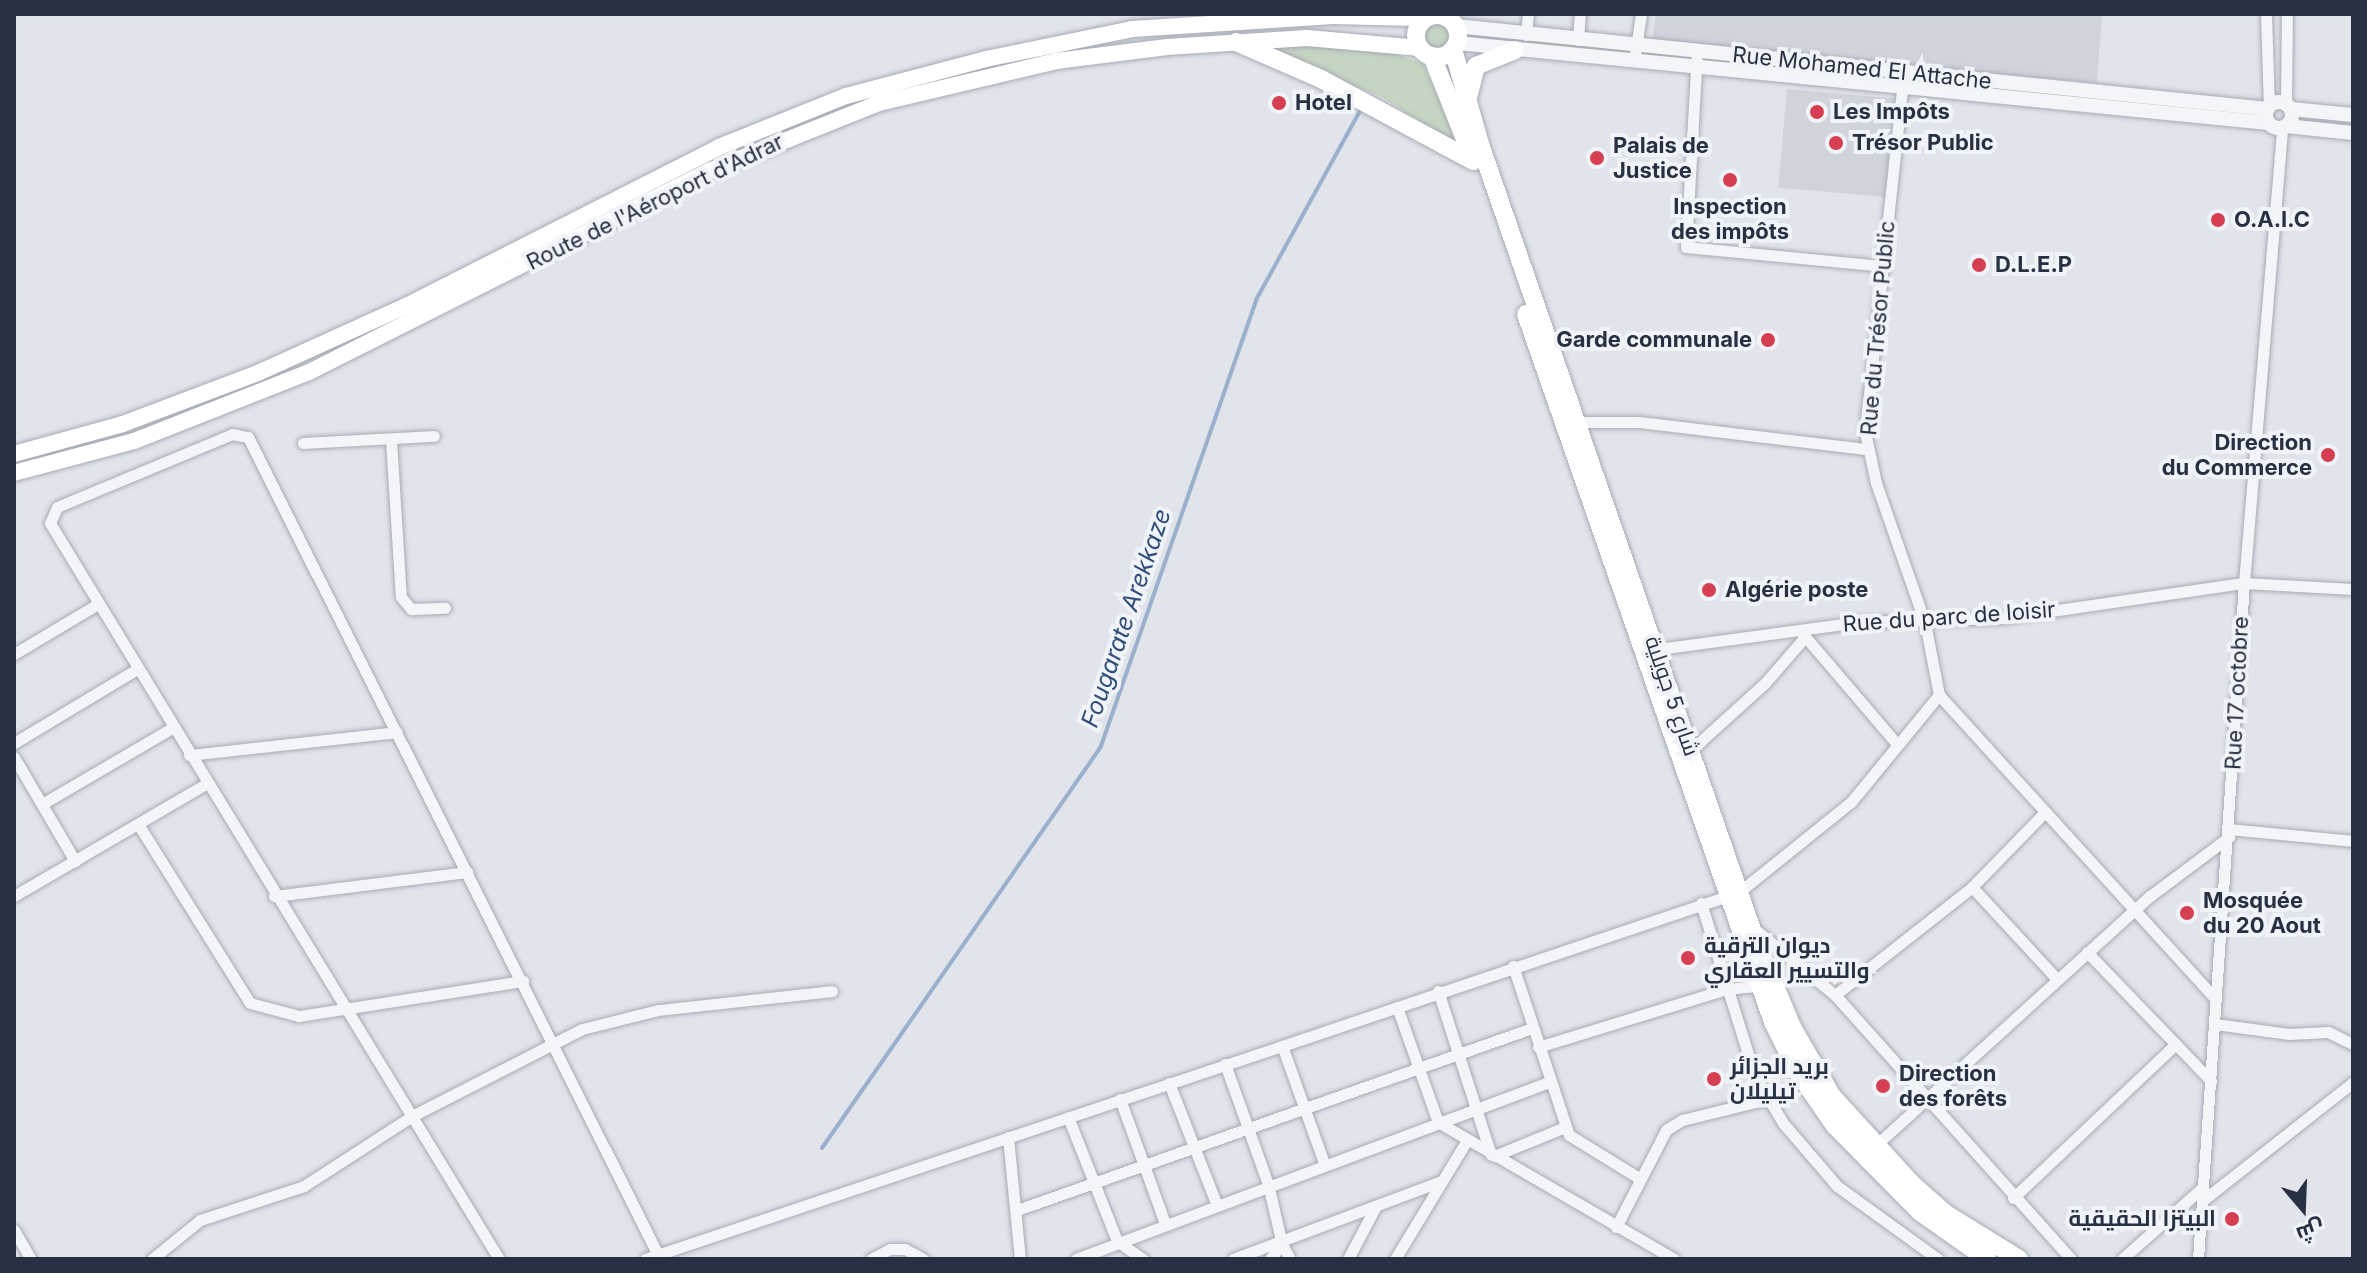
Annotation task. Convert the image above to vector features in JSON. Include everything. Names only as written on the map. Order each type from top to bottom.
[{"type":"main road","name":"Route de l'Aéroport d'Adrar","points":[[14,454],[123,424],[295,357],[719,147],[846,96],[1084,37],[1165,26],[1384,15],[1438,25]]},
{"type":"main road","points":[[1234,21],[1236,42],[1321,79],[1473,161]]},
{"type":"main road","points":[[1427,52],[1438,25]]},
{"type":"main road","name":"شارع 5 جويلية","points":[[1438,25],[1427,52],[1473,161],[1547,356],[1733,894],[1750,925],[1813,1068],[1875,1146],[1946,1214],[2019,1259]]},
{"type":"main road","name":"شارع 5 جويلية","points":[[1438,25],[1468,100],[1547,356],[1576,422],[1649,651],[1691,750],[1758,986],[1797,1071],[1835,1126],[1920,1212],[1987,1259]]},
{"type":"main road","points":[[1165,26],[1167,47]]},
{"type":"main road","name":"Route de l'Aéroport d'Adrar","points":[[14,473],[134,441],[309,372],[696,177],[821,123],[988,74],[1167,47],[1341,39],[1427,52]]},
{"type":"main road","points":[[1468,100],[1476,66],[1521,42]]},
{"type":"street","points":[[1521,42],[1528,14]]},
{"type":"street","points":[[1578,40],[1580,14]]},
{"type":"street","points":[[1635,53],[1641,14]]},
{"type":"street","name":"Rue 17 octobre","points":[[2198,1259],[2275,119],[2266,14]]},
{"type":"street","points":[[2275,119],[2288,107],[2287,14]]},
{"type":"street","name":"Rue Mohamed El Attache","points":[[1438,25],[1521,42],[2275,119],[2346,132]]},
{"type":"street","name":"Rue Mohamed El Attache","points":[[1521,42],[1578,40],[1635,53]]},
{"type":"street","points":[[1696,59],[1686,247],[1884,266]]},
{"type":"street","name":"Rue du Trésor Public","points":[[1903,79],[1865,416],[1867,449],[1925,623],[1939,695]]},
{"type":"street","points":[[2275,119],[2288,107],[2348,114],[2346,132]]},
{"type":"street","points":[[1576,422],[1639,422],[1867,449]]},
{"type":"street","points":[[499,1259],[172,728],[50,523],[50,514],[241,433],[248,437],[659,1257]]},
{"type":"street","points":[[303,443],[434,436]]},
{"type":"street","points":[[391,440],[401,597],[411,609],[445,608]]},
{"type":"street","name":"Rue du parc de loisir","points":[[1649,651],[1802,633],[2003,618],[2244,583],[2353,589]]},
{"type":"street","points":[[14,654],[98,604]]},
{"type":"street","points":[[1691,750],[1765,683],[1802,633],[1896,743]]},
{"type":"street","points":[[14,743],[137,669]]},
{"type":"street","points":[[645,1259],[659,1257],[1438,991],[1733,894],[1839,812],[1939,695],[2215,998]]},
{"type":"street","points":[[42,804],[172,728]]},
{"type":"street","points":[[189,755],[397,732]]},
{"type":"street","points":[[14,757],[18,775],[42,804],[75,861]]},
{"type":"street","points":[[14,896],[206,784]]},
{"type":"street","points":[[1835,995],[1972,887],[2045,812]]},
{"type":"street","points":[[138,824],[250,1003],[299,1016],[523,981]]},
{"type":"street","points":[[1875,1146],[2056,978],[2229,833],[2353,841]]},
{"type":"street","points":[[274,896],[468,872]]},
{"type":"street","points":[[1972,887],[2056,978]]},
{"type":"street","points":[[1701,903],[1727,989],[1767,1099],[1837,1186],[1905,1240],[1938,1259]]},
{"type":"street","points":[[1750,925],[1835,995],[2013,1198],[2071,1259]]},
{"type":"street","points":[[2087,952],[2211,1081]]},
{"type":"street","points":[[1513,966],[1549,1082],[1572,1139],[1639,1178]]},
{"type":"street","points":[[1538,1047],[1727,989],[1758,986]]},
{"type":"street","points":[[152,1259],[200,1220],[304,1186],[412,1116],[605,1020],[832,991]]},
{"type":"street","points":[[1438,991],[1492,1155]]},
{"type":"street","points":[[1397,1007],[1438,1122],[1674,1259]]},
{"type":"street","points":[[2215,1024],[2289,1034],[2328,1032],[2353,1044]]},
{"type":"street","points":[[1017,1210],[1532,1028]]},
{"type":"street","points":[[2013,1198],[2176,1044]]},
{"type":"street","points":[[1282,1046],[1324,1163]]},
{"type":"street","points":[[1225,1064],[1268,1184],[1281,1242],[1290,1259]]},
{"type":"street","points":[[1076,1259],[1216,1203],[1549,1082]]},
{"type":"street","points":[[2202,1201],[2353,1082]]},
{"type":"street","points":[[1169,1083],[1216,1203]]},
{"type":"street","points":[[1120,1099],[1165,1223]]},
{"type":"street","points":[[1616,1227],[1666,1130],[1682,1120],[1767,1099]]},
{"type":"street","points":[[1068,1117],[1117,1241],[1143,1259]]},
{"type":"street","points":[[1492,1155],[1565,1127]]},
{"type":"street","points":[[1008,1137],[1020,1259]]},
{"type":"street","points":[[1395,1259],[1467,1140]]},
{"type":"street","points":[[1233,1259],[1442,1181]]},
{"type":"street","points":[[2122,1259],[2203,1187]]},
{"type":"street","points":[[1348,1259],[1376,1206]]},
{"type":"street","points":[[15,1234],[31,1259]]},
{"type":"street","points":[[1270,1259],[1281,1242]]},
{"type":"street","points":[[871,1259],[890,1249],[905,1249],[923,1259]]},
{"type":"shaded area","points":[[1656,14],[2102,14],[2097,83],[1652,42]]},
{"type":"shaded area","name":"Trésor Public","points":[[1787,89],[1894,98],[1885,197],[1778,188]]},
{"type":"green space","points":[[1437,24],[1445,28],[1449,36],[1445,44],[1437,48],[1429,44],[1425,36],[1429,28]]},
{"type":"green space","points":[[1310,43],[1387,51],[1422,63],[1464,150],[1382,97],[1254,45]]},
{"type":"waterway","name":"Fougarate Arekkaze","points":[[822,1148],[1101,746],[1256,300],[1362,107]]},
{"type":"place","name":"Hotel","points":[[1279,103]]},
{"type":"place","name":"Les Impôts","points":[[1817,112]]},
{"type":"place","name":"Trésor Public","points":[[1836,143]]},
{"type":"place","name":"Palais de Justice","points":[[1597,158]]},
{"type":"place","name":"Inspection des impôts","points":[[1730,180]]},
{"type":"place","name":"O.A.I.C","points":[[2218,220]]},
{"type":"place","name":"D.L.E.P","points":[[1979,265]]},
{"type":"place","name":"Garde communale","points":[[1768,340]]},
{"type":"place","name":"Direction du Commerce","points":[[2328,455]]},
{"type":"place","name":"Algérie poste","points":[[1709,590]]},
{"type":"place","name":"Mosquée du 20 Aout","points":[[2187,913]]},
{"type":"place","name":"ديوان الترقية والتسيير العقاري","points":[[1688,958]]},
{"type":"place","name":"بريد الجزائر تيليلان","points":[[1714,1079]]},
{"type":"place","name":"Direction des forêts","points":[[1883,1086]]},
{"type":"place","name":"البيتزا الحقيقية","points":[[2232,1219]]}]
